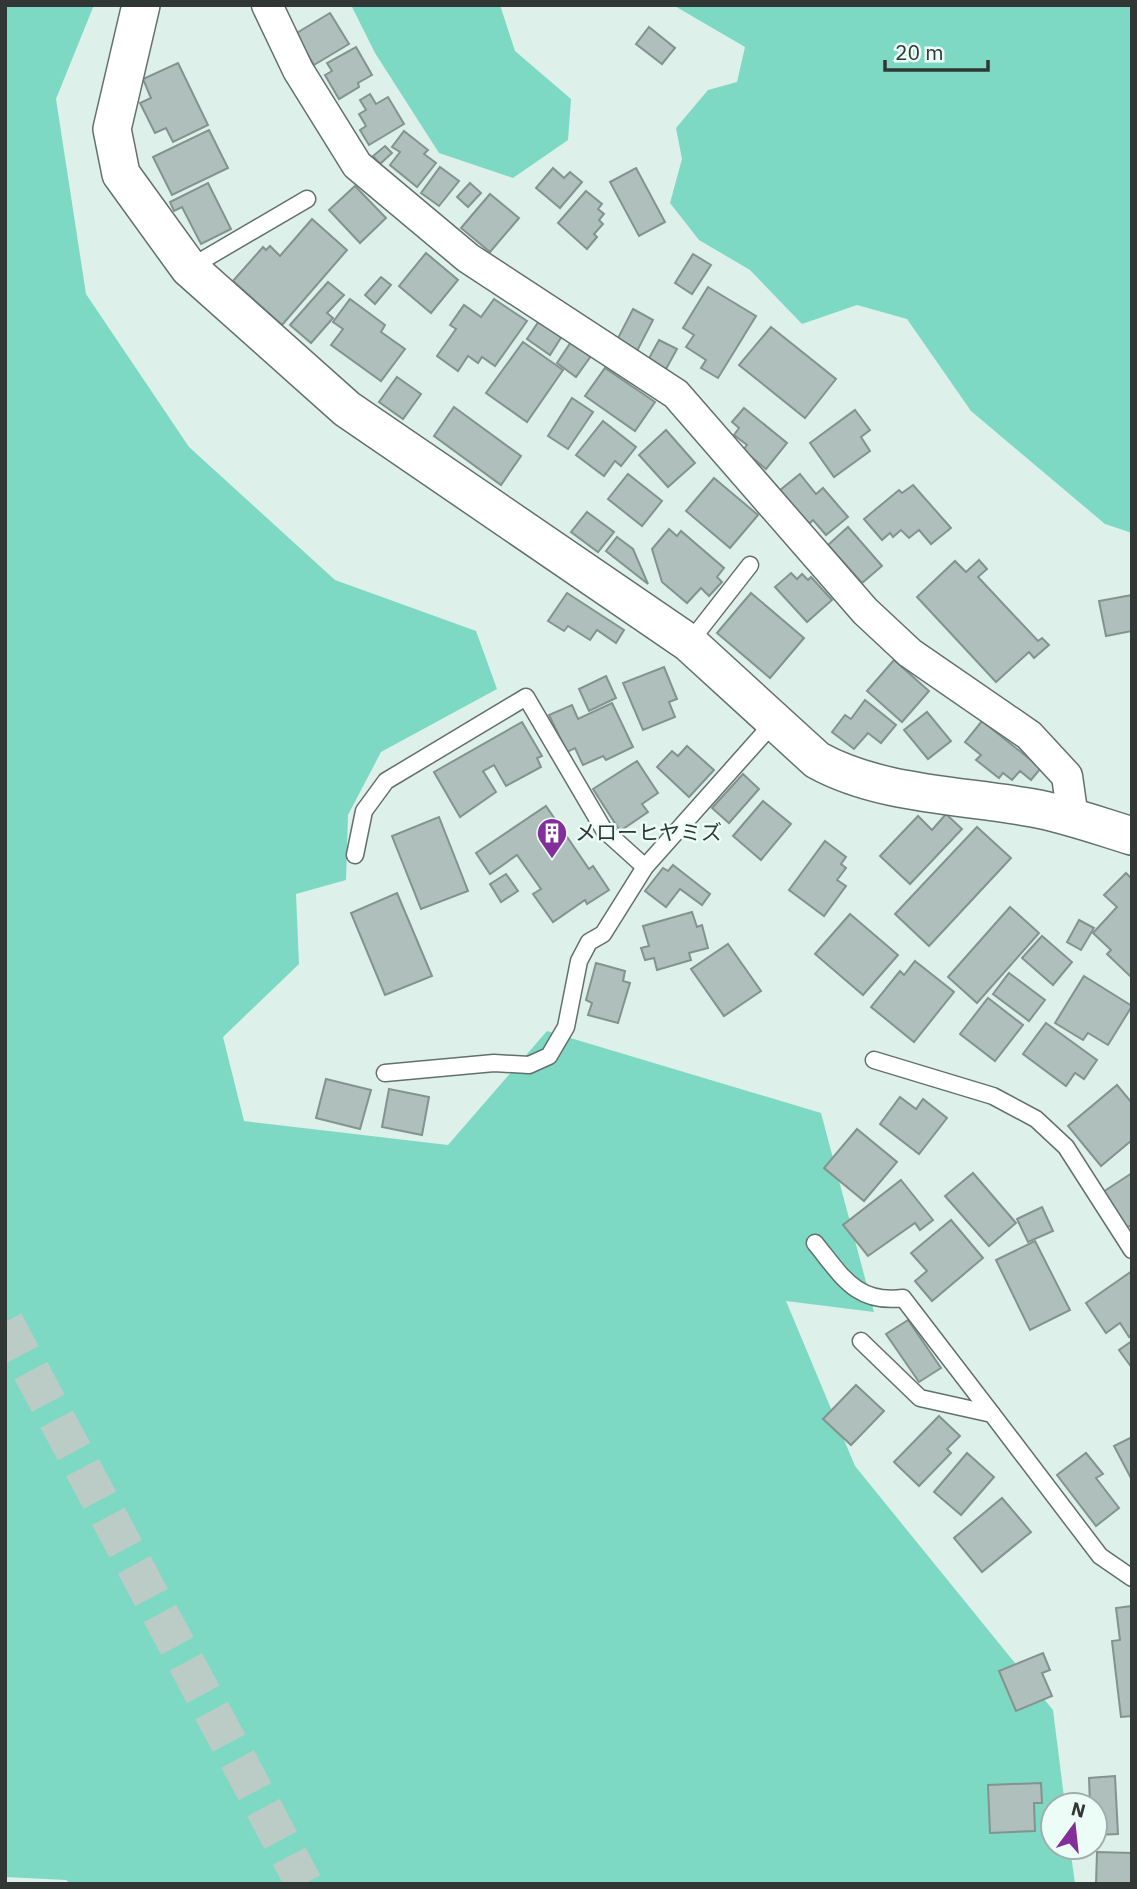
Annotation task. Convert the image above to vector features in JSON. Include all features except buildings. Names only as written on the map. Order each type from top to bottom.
[{"type":"street","points":[[141,5],[112,129],[121,174],[189,268],[347,409],[689,643],[817,760],[838,772],[883,784],[1036,809],[1132,836]]},
{"type":"street","points":[[267,5],[326,120],[357,165],[468,258],[568,326],[663,384],[688,405],[865,611],[910,653],[1029,735],[1067,776],[1073,818]]},
{"type":"lane","points":[[189,268],[307,199]]},
{"type":"lane","points":[[689,643],[750,565]]},
{"type":"lane","points":[[355,855],[364,811],[386,781],[526,697],[604,830],[645,866]]},
{"type":"lane","points":[[385,1073],[494,1063],[528,1065],[549,1056],[566,1027],[584,951],[589,942],[603,934],[645,866],[775,722]]},
{"type":"lane","points":[[874,1060],[993,1096],[1036,1119],[1066,1147],[1132,1250]]},
{"type":"lane","points":[[815,1244],[848,1284],[864,1295],[883,1300],[903,1298],[1100,1556],[1132,1577]]},
{"type":"lane","points":[[861,1341],[920,1398],[992,1414]]},
{"type":"green space","points":[[5,5],[94,5],[56,99],[86,294],[189,447],[335,580],[476,631],[497,689],[381,752],[348,815],[346,880],[296,894],[299,964],[223,1037],[244,1121],[448,1145],[547,1031],[821,1113],[874,1312],[786,1301],[855,1466],[1053,1710],[1063,1791],[1039,1791],[1039,1861],[1072,1861],[1075,1884],[71,1884],[66,1880],[5,1877]]},
{"type":"green space","points":[[351,5],[500,5],[515,51],[571,99],[568,140],[513,178],[439,153],[375,53]]},
{"type":"green space","points":[[673,5],[1132,5],[1132,533],[1105,524],[971,411],[907,319],[857,305],[802,324],[750,270],[699,240],[670,203],[682,159],[676,128],[708,90],[737,82],[745,47]]},
{"type":"tunnel","points":[[5,1322],[304,1884]]},
{"type":"place","name":"メローヒヤミズ","points":[[552,860]]}]
